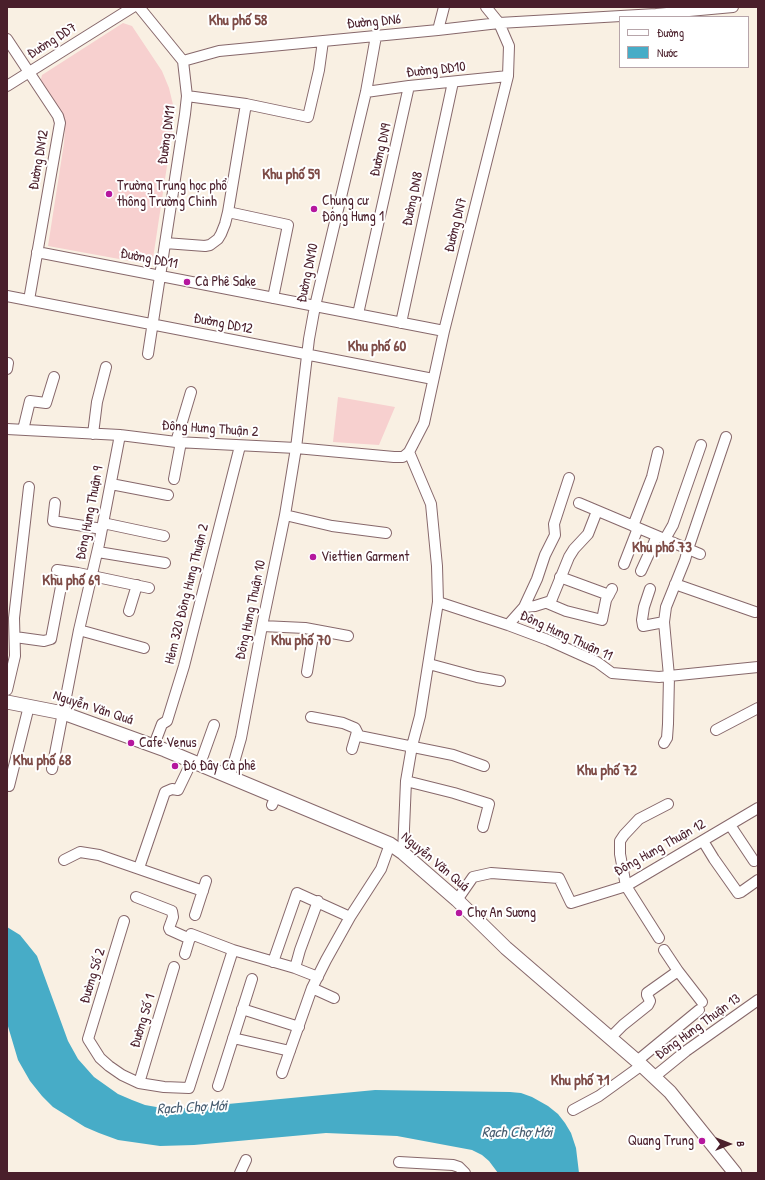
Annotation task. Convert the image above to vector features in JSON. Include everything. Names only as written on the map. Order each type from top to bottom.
[{"type":"main road","name":"Nguyễn Văn Quá","points":[[7,702],[63,713],[154,745],[230,776],[274,800],[390,844],[403,853],[457,900],[506,948],[640,1063],[670,1092],[735,1173]]},
{"type":"street","name":"Đường DD7","points":[[7,86],[133,7]]},
{"type":"street","points":[[139,7],[183,61]]},
{"type":"street","points":[[438,30],[444,7]]},
{"type":"street","name":"Đường DN7","points":[[409,452],[424,422],[444,331],[508,76],[510,46],[499,23],[486,7]]},
{"type":"street","name":"Đường DN6","points":[[183,61],[219,51],[499,23],[654,10],[733,7]]},
{"type":"street","name":"Đường DN10","points":[[296,448],[307,355],[315,306],[366,92],[376,36]]},
{"type":"street","name":"Đường DN12","points":[[7,38],[58,116],[60,124],[29,300]]},
{"type":"street","points":[[187,96],[246,104],[308,116],[323,41]]},
{"type":"street","name":"Đường DN11","points":[[148,354],[187,96],[183,61]]},
{"type":"street","name":"Đường DD10","points":[[366,92],[508,76]]},
{"type":"street","name":"Đường DN8","points":[[401,323],[453,82]]},
{"type":"street","name":"Đường DN9","points":[[358,314],[409,86]]},
{"type":"street","points":[[165,243],[205,246],[210,245],[218,239],[221,234],[228,212],[246,104]]},
{"type":"street","points":[[228,212],[288,225],[273,298]]},
{"type":"street","name":"Đường DD11","points":[[37,252],[444,331]]},
{"type":"street","name":"Đường DD12","points":[[7,296],[433,380]]},
{"type":"street","points":[[93,434],[97,402],[106,367]]},
{"type":"street","points":[[23,430],[30,401],[46,403],[54,377]]},
{"type":"street","points":[[174,479],[178,442],[191,392]]},
{"type":"street","name":"Đông Hưng Thuận 2","points":[[7,429],[120,435],[178,442],[296,448],[394,458],[403,457],[409,452]]},
{"type":"street","name":"Đông Hưng Thuận 9","points":[[52,769],[78,630],[98,552],[120,435]]},
{"type":"street","points":[[664,743],[667,738],[669,676],[664,622],[666,607],[685,560],[726,437]]},
{"type":"street","points":[[641,570],[661,537],[673,525],[701,445]]},
{"type":"street","name":"Hẻm 320 Đông Hưng Thuận 2","points":[[154,745],[162,724],[167,721],[184,666],[240,446]]},
{"type":"street","name":"Đông Hưng Thuận 10","points":[[230,776],[241,738],[285,515],[296,448]]},
{"type":"street","points":[[403,853],[406,781],[412,746],[420,716],[438,602],[437,566],[431,504],[409,452]]},
{"type":"street","points":[[624,564],[652,477],[658,452]]},
{"type":"street","points":[[508,625],[524,607],[537,579],[545,555],[555,535],[554,524],[569,478]]},
{"type":"street","points":[[111,484],[168,495]]},
{"type":"street","points":[[7,690],[15,656],[14,618],[29,487]]},
{"type":"street","points":[[55,503],[53,521],[103,526],[164,536]]},
{"type":"street","points":[[578,503],[700,554]]},
{"type":"street","points":[[524,607],[551,601],[560,577],[572,553],[588,534],[597,511]]},
{"type":"street","points":[[285,515],[332,526],[386,533]]},
{"type":"street","points":[[98,552],[165,563]]},
{"type":"street","points":[[15,637],[44,641],[51,639],[60,571],[91,575],[149,588]]},
{"type":"street","points":[[547,603],[566,611],[602,620],[606,600],[611,592],[560,577]]},
{"type":"street","points":[[675,584],[755,612]]},
{"type":"street","points":[[129,611],[137,585]]},
{"type":"street","points":[[650,589],[644,608],[642,620],[643,626],[664,622]]},
{"type":"street","name":"Đông Hưng Thuận 11","points":[[438,602],[548,640],[597,662],[612,673],[659,677],[758,668]]},
{"type":"street","points":[[262,626],[314,630],[348,636]]},
{"type":"street","points":[[78,630],[144,648]]},
{"type":"street","points":[[307,672],[314,630]]},
{"type":"street","points":[[429,664],[477,677],[500,681]]},
{"type":"street","points":[[10,786],[29,706]]},
{"type":"street","points":[[716,730],[758,708]]},
{"type":"street","points":[[311,717],[343,723],[355,728],[359,736],[453,754],[484,766]]},
{"type":"street","points":[[139,868],[165,792],[172,789],[178,790],[196,762],[214,725]]},
{"type":"street","points":[[352,749],[357,732]]},
{"type":"street","points":[[406,781],[454,793],[489,804],[483,827]]},
{"type":"street","points":[[659,938],[626,886],[620,854],[620,841],[639,819],[668,804]]},
{"type":"street","name":"Đông Hưng Thuận 12","points":[[457,900],[473,877],[491,873],[559,878],[570,903],[626,886],[758,808]]},
{"type":"street","points":[[730,825],[754,861]]},
{"type":"street","points":[[702,841],[738,893],[758,880]]},
{"type":"street","points":[[282,1073],[312,988],[350,917],[381,869],[390,844]]},
{"type":"street","points":[[64,860],[80,852],[99,855],[203,891]]},
{"type":"street","points":[[195,915],[206,881]]},
{"type":"street","points":[[273,962],[297,893],[350,917]]},
{"type":"street","points":[[136,897],[172,911],[173,917],[170,930],[190,939]]},
{"type":"street","points":[[295,968],[300,950],[318,902]]},
{"type":"street","name":"Đường Số 2","points":[[124,921],[88,1039],[100,1058],[109,1066],[122,1075],[139,1083]]},
{"type":"street","points":[[185,954],[191,934],[233,950],[295,968],[318,977]]},
{"type":"street","points":[[139,1083],[164,1087],[189,1088],[233,950]]},
{"type":"street","points":[[573,1110],[599,1096],[640,1063],[700,1006],[664,950]]},
{"type":"street","name":"Đường Số 1","points":[[139,1083],[174,967]]},
{"type":"street","points":[[610,1038],[623,1025],[648,1005],[650,1001],[647,995],[648,992],[678,971]]},
{"type":"street","points":[[219,1083],[252,979]]},
{"type":"street","points":[[312,988],[334,998]]},
{"type":"street","name":"Đông Hưng Thuận 13","points":[[654,1077],[692,1046],[758,1000]]},
{"type":"street","points":[[242,1010],[299,1026]]},
{"type":"street","points":[[233,1038],[290,1051]]},
{"type":"street","points":[[240,1173],[246,1160]]},
{"type":"street","points":[[399,1162],[453,1165],[459,1166],[466,1173]]},
{"type":"shaded area","name":"Trường Trung học phổ thông Trường Chinh","points":[[123,23],[132,26],[162,71],[169,88],[175,113],[152,265],[48,246],[65,128],[63,119],[40,83],[42,75]]},
{"type":"shaded area","points":[[338,397],[395,407],[379,445],[333,442]]},
{"type":"water","name":"Rạch Chợ Mới","points":[[7,927],[20,935],[37,956],[68,1041],[78,1059],[94,1077],[118,1094],[145,1105],[162,1108],[186,1108],[375,1090],[521,1093],[548,1106],[558,1114],[565,1123],[571,1133],[576,1148],[579,1173],[498,1173],[489,1161],[482,1155],[472,1150],[397,1136],[326,1133],[194,1145],[160,1146],[118,1140],[85,1127],[53,1107],[42,1096],[30,1081],[18,1060],[7,1023]]},
{"type":"place","name":"Trường Trung học phổ thông Trường Chinh","points":[[109,194]]},
{"type":"place","name":"Chung cư Đông Hưng 1","points":[[314,209]]},
{"type":"place","name":"Cà Phê Sake","points":[[187,282]]},
{"type":"place","name":"Viettien Garment","points":[[313,557]]},
{"type":"place","name":"Cafe Venus","points":[[131,743]]},
{"type":"place","name":"Đó Đây Cà phê","points":[[175,766]]},
{"type":"place","name":"Chợ An Sương","points":[[459,913]]},
{"type":"place","name":"Quang Trung","points":[[702,1141]]},
{"type":"district","name":"Khu phố 58","points":[[238,21]]},
{"type":"district","name":"Khu phố 59","points":[[291,175]]},
{"type":"district","name":"Khu phố 60","points":[[377,347]]},
{"type":"district","name":"Khu phố 73","points":[[662,548]]},
{"type":"district","name":"Khu phố 69","points":[[71,581]]},
{"type":"district","name":"Khu phố 70","points":[[301,641]]},
{"type":"district","name":"Khu phố 68","points":[[42,761]]},
{"type":"district","name":"Khu phố 72","points":[[607,771]]},
{"type":"district","name":"Khu phố 71","points":[[580,1081]]}]
